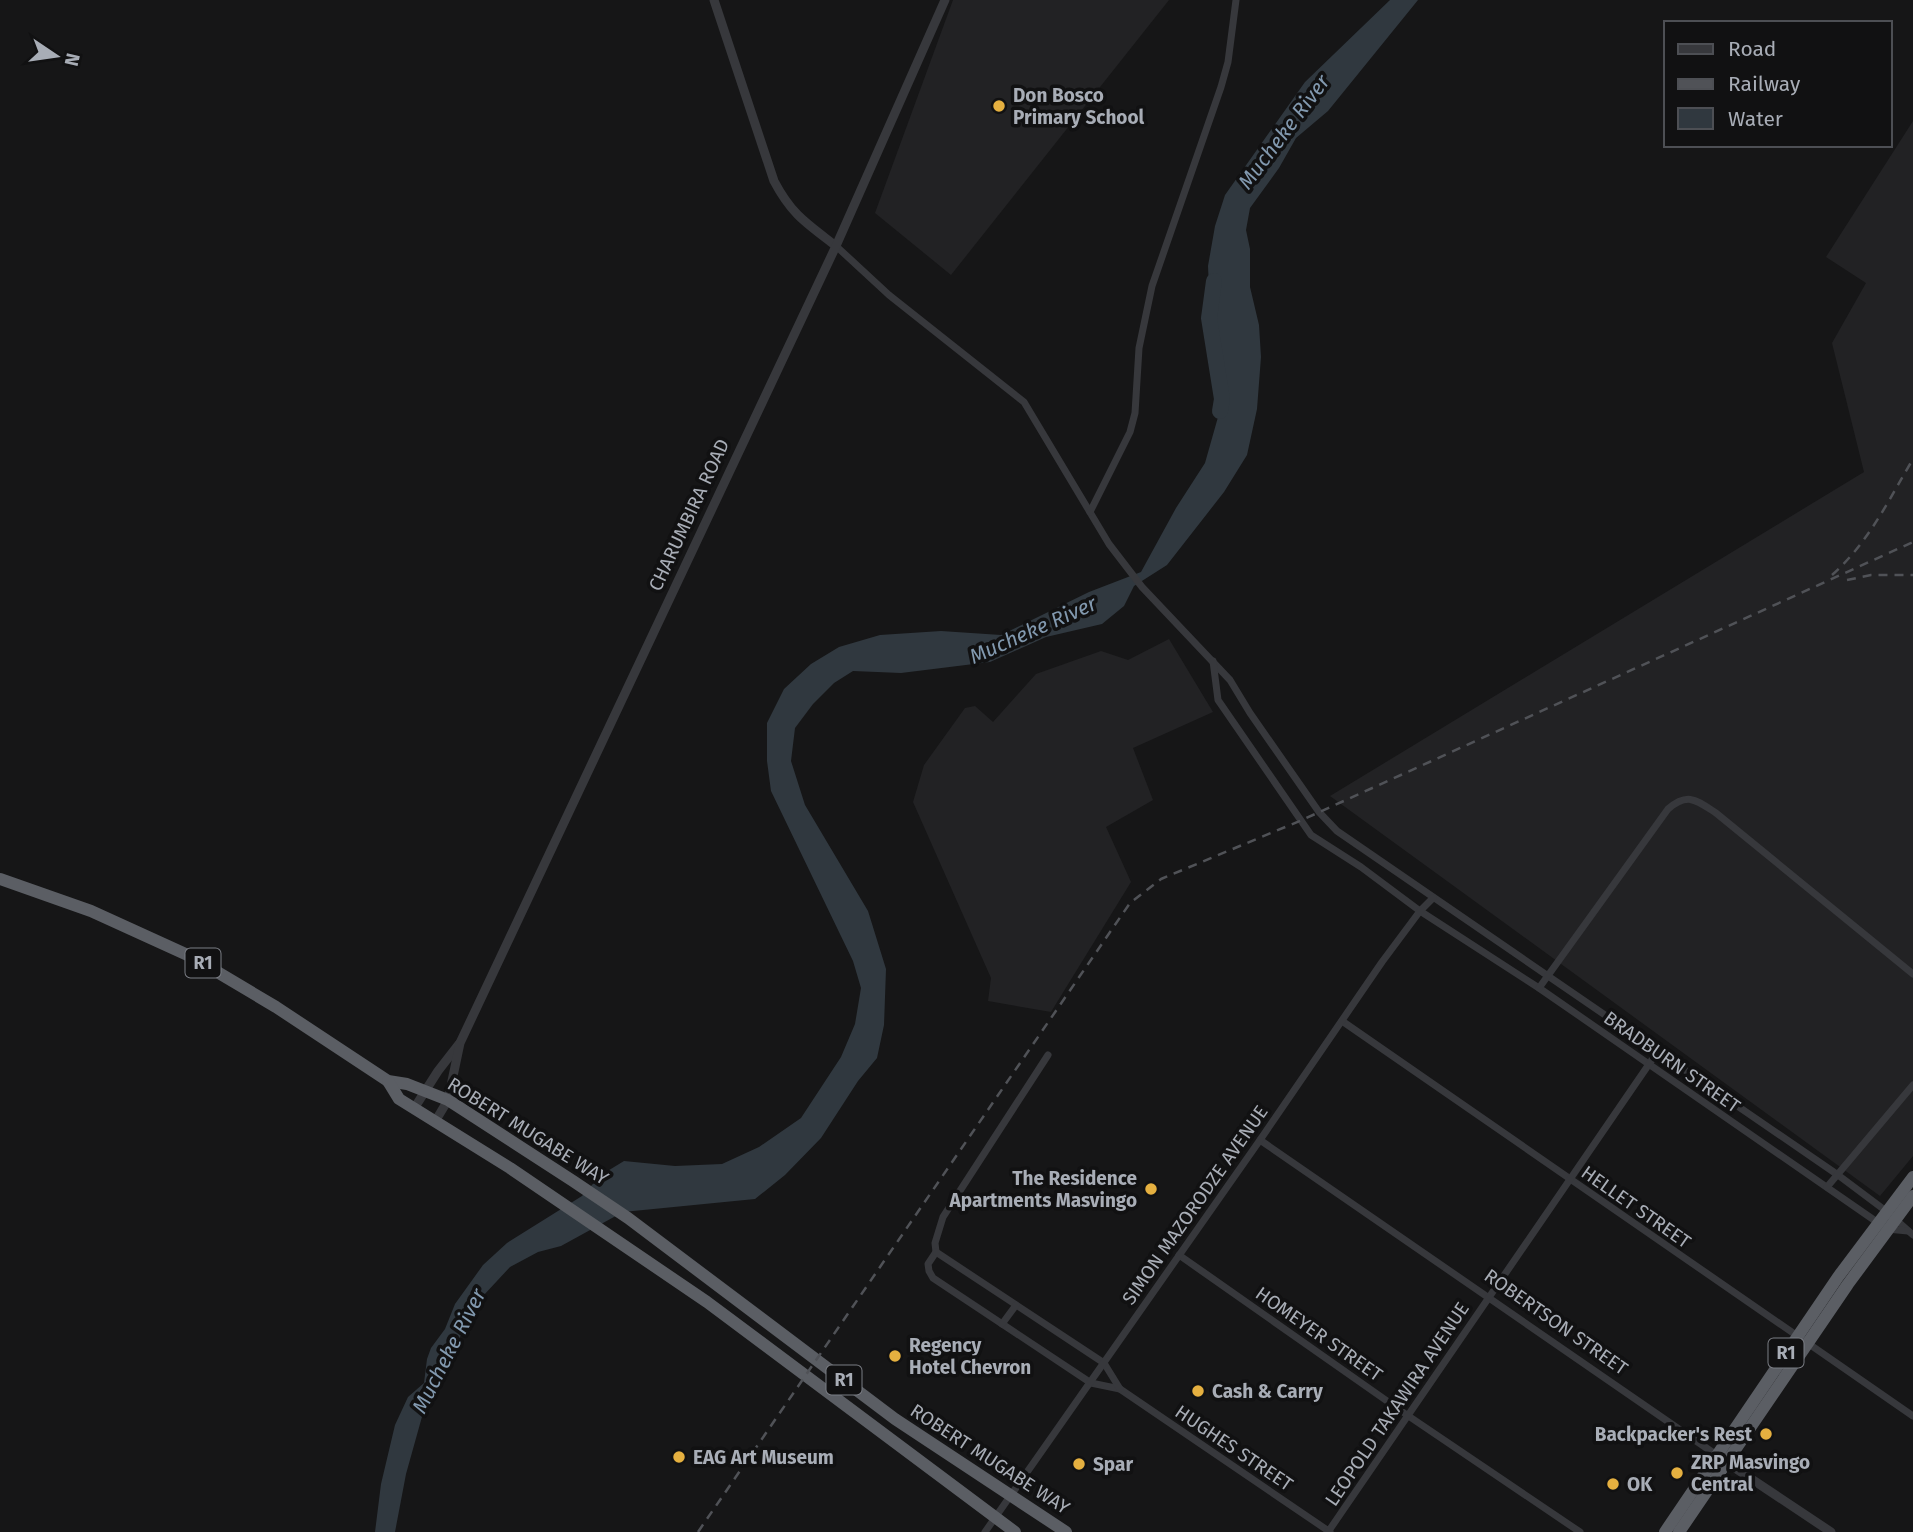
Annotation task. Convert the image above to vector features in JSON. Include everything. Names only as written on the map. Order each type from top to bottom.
[{"type":"highway","name":"R1","points":[[0,879],[91,911],[192,957],[296,1019],[388,1081]]},
{"type":"highway","name":"ROBERT MUGABE WAY","points":[[388,1081],[425,1090],[448,1100],[573,1181],[628,1218],[895,1419],[1066,1532]]},
{"type":"highway","name":"ROBERT MUGABE WAY","points":[[388,1081],[399,1098],[556,1199],[707,1302],[1015,1532]]},
{"type":"highway","name":"R1","points":[[1665,1532],[1722,1458],[1891,1215],[1913,1177]]},
{"type":"highway","name":"R1","points":[[1891,1215],[1913,1196]]},
{"type":"highway","name":"R1","points":[[1679,1532],[1722,1458]]},
{"type":"street","points":[[714,0],[774,181],[795,215],[836,246]]},
{"type":"street","name":"CHARUMBIRA ROAD","points":[[415,1107],[460,1043],[836,246],[945,0]]},
{"type":"street","points":[[1090,512],[1130,432],[1135,414],[1139,348],[1152,286],[1221,88],[1228,62],[1236,0]]},
{"type":"street","name":"BRADBURN STREET","points":[[836,246],[889,295],[1024,402],[1109,544],[1142,587],[1230,680],[1319,812],[1332,826],[1838,1175],[1910,1233]]},
{"type":"street","name":"BRADBURN STREET","points":[[1213,660],[1218,700],[1311,835],[1361,867],[1420,911],[1539,988],[1883,1226],[1910,1233]]},
{"type":"street","points":[[1539,988],[1668,809],[1687,798],[1698,801],[1716,813],[1913,974]]},
{"type":"street","name":"SIMON MAZORODZE AVENUE","points":[[985,1532],[1382,962],[1433,898]]},
{"type":"street","name":"HELLET STREET","points":[[1342,1021],[1913,1416]]},
{"type":"street","name":"CHARUMBIRA ROAD","points":[[436,1120],[448,1100],[460,1043]]},
{"type":"street","name":"LEOPOLD TAKAWIRA AVENUE","points":[[1329,1532],[1658,1051]]},
{"type":"street","points":[[1048,1055],[943,1217],[935,1243],[936,1252],[928,1264],[929,1271],[933,1278],[1091,1383],[1120,1389]]},
{"type":"street","points":[[1827,1187],[1913,1085]]},
{"type":"street","name":"ROBERTSON STREET","points":[[1260,1140],[1831,1532]]},
{"type":"street","points":[[936,1252],[1104,1363],[1120,1389]]},
{"type":"street","name":"HOMEYER STREET","points":[[1180,1255],[1407,1415],[1580,1532]]},
{"type":"street","points":[[1002,1324],[1016,1305]]},
{"type":"street","name":"HUGHES STREET","points":[[1120,1389],[1329,1532]]},
{"type":"shaded area","name":"Don Bosco Primary School","points":[[953,0],[1169,0],[951,275],[875,213]]},
{"type":"shaded area","points":[[1913,121],[1913,1156],[1880,1196],[1330,796],[1864,472],[1832,343],[1866,283],[1826,257]]},
{"type":"shaded area","points":[[1169,639],[1213,712],[1133,748],[1153,800],[1106,827],[1131,882],[1051,1012],[988,1001],[991,978],[913,802],[924,765],[965,708],[975,706],[993,722],[1036,674],[1101,651],[1128,660]]},
{"type":"water","points":[[1390,0],[1418,0],[1328,111],[1296,138],[1279,168],[1250,208],[1246,230],[1250,249],[1250,287],[1259,325],[1261,357],[1257,409],[1247,455],[1224,492],[1167,565],[1134,586],[1124,606],[1102,624],[1046,637],[990,662],[901,673],[853,671],[834,683],[813,704],[795,728],[791,761],[805,805],[868,911],[886,969],[884,1025],[877,1058],[858,1081],[821,1138],[785,1175],[755,1199],[623,1212],[561,1246],[538,1252],[510,1267],[483,1296],[425,1406],[406,1474],[395,1532],[375,1532],[381,1484],[395,1425],[408,1397],[424,1383],[431,1348],[445,1329],[455,1304],[483,1265],[507,1243],[582,1196],[601,1175],[624,1161],[675,1166],[722,1164],[759,1147],[801,1118],[841,1057],[855,1024],[861,988],[853,961],[771,791],[767,761],[767,723],[784,689],[811,664],[839,647],[880,635],[941,631],[1001,635],[1089,592],[1141,572],[1176,508],[1205,463],[1220,410],[1222,371],[1208,266],[1215,226],[1225,195],[1305,82]]},
{"type":"waterway","name":"Mucheke River","points":[[1214,281],[1209,318],[1222,399],[1220,411]]},
{"type":"railway","points":[[1832,575],[1867,535],[1913,459]]},
{"type":"railway","points":[[698,1532],[1130,903],[1161,879],[1302,820],[1913,542]]},
{"type":"railway","points":[[1847,580],[1871,575],[1913,575]]},
{"type":"place","name":"Don Bosco Primary School","points":[[999,106]]},
{"type":"place","name":"The Residence Apartments Masvingo","points":[[1151,1189]]},
{"type":"place","name":"Regency Hotel Chevron","points":[[895,1356]]},
{"type":"place","name":"Cash & Carry","points":[[1198,1391]]},
{"type":"place","name":"Backpacker's Rest","points":[[1766,1434]]},
{"type":"place","name":"EAG Art Museum","points":[[679,1457]]},
{"type":"place","name":"Spar","points":[[1079,1464]]},
{"type":"place","name":"ZRP Masvingo Central","points":[[1677,1473]]},
{"type":"place","name":"OK","points":[[1613,1484]]}]
